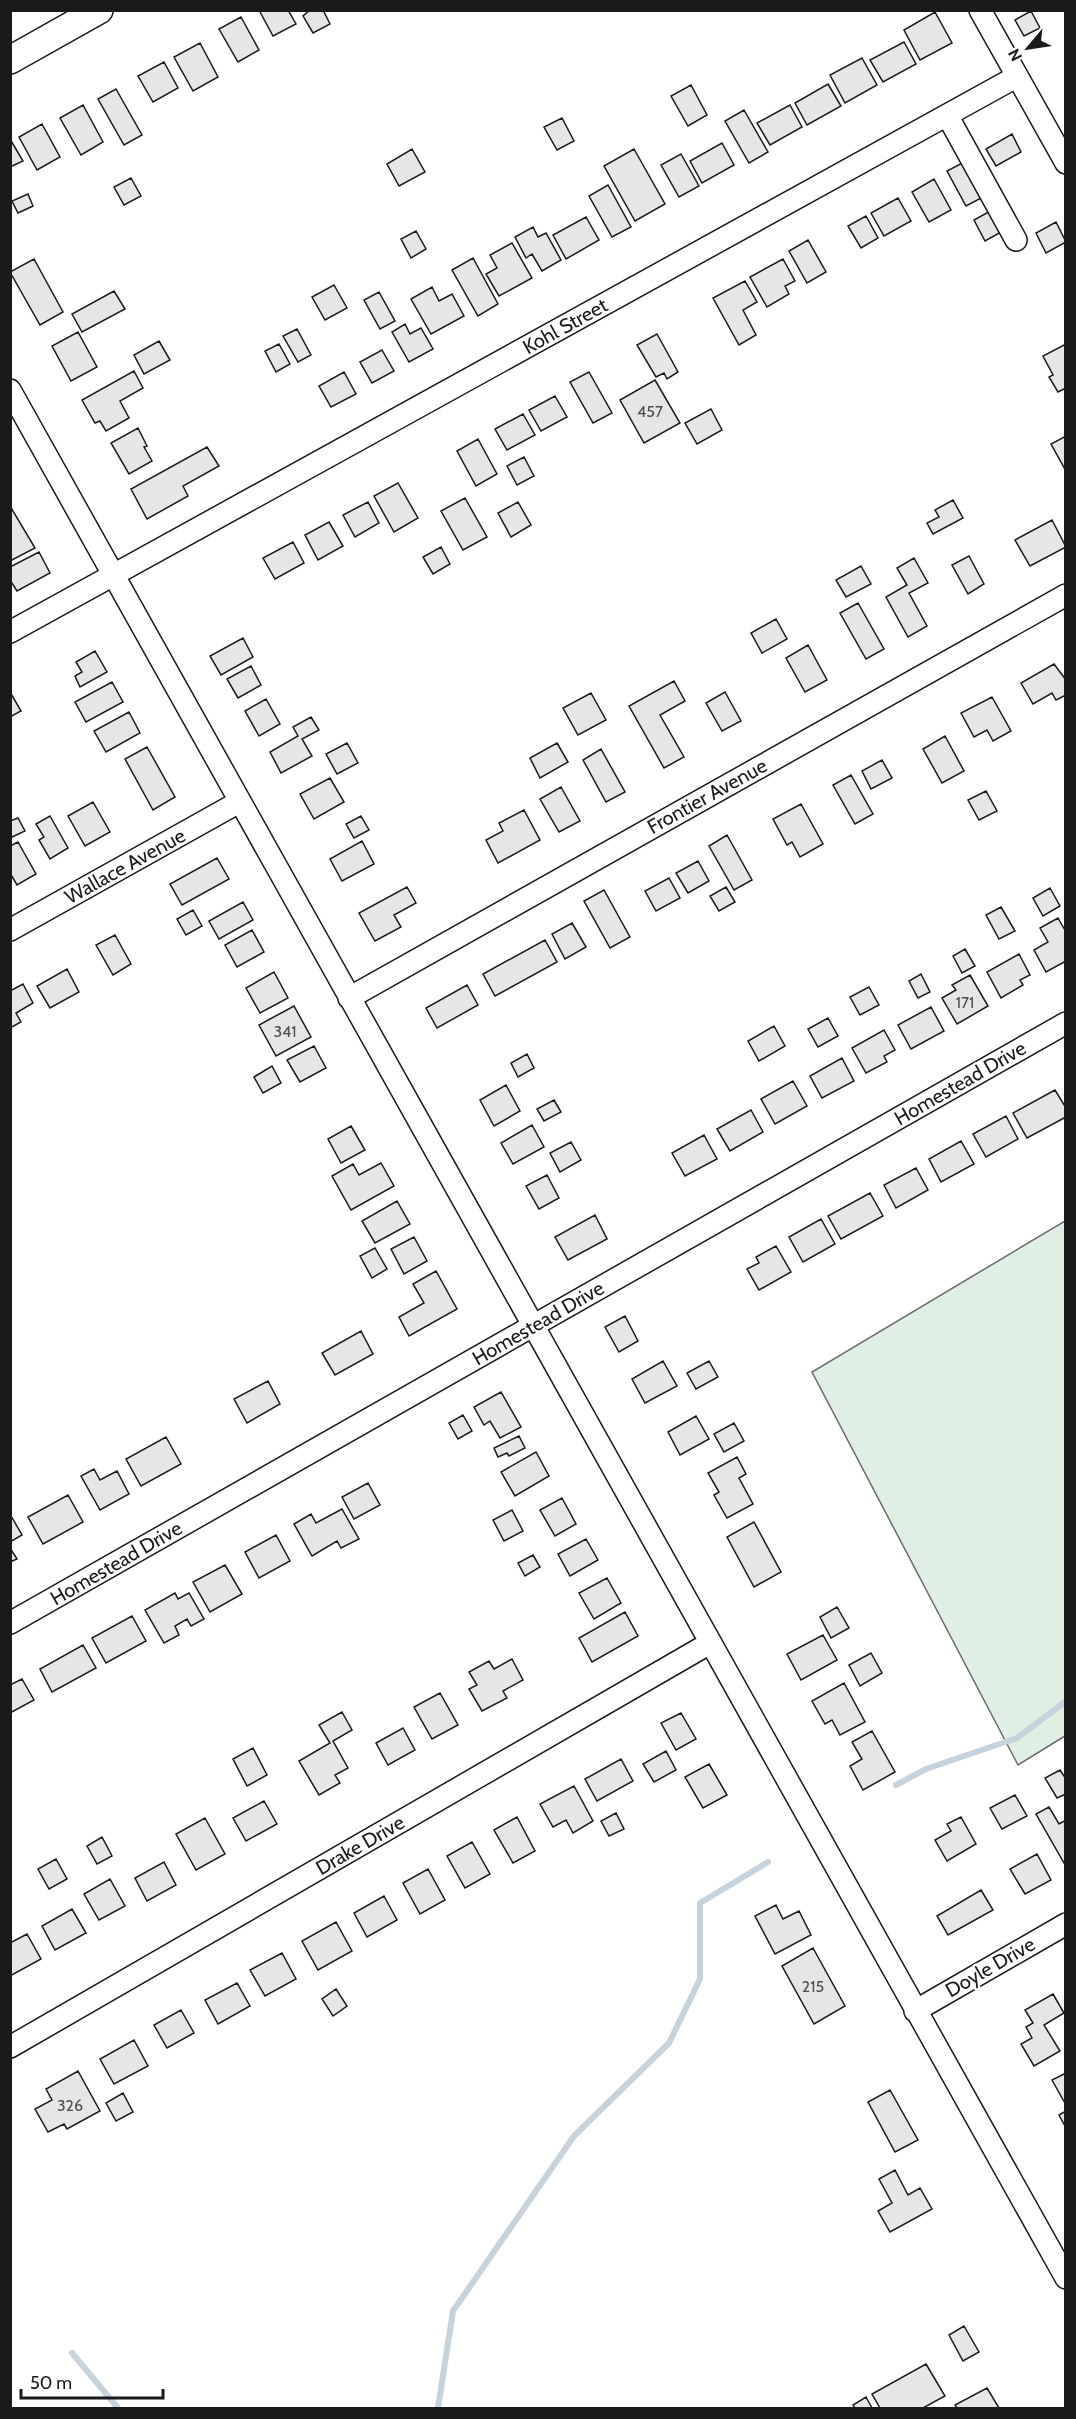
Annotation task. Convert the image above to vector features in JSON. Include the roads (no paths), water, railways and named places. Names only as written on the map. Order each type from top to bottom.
[{"type":"main road","points":[[10,60],[99,10]]},
{"type":"street","points":[[980,10],[1065,164]]},
{"type":"street","name":"Kohl Street","points":[[10,632],[1016,76]]},
{"type":"street","points":[[947,115],[1016,240]]},
{"type":"street","points":[[10,390],[1065,2278]]},
{"type":"street","name":"Frontier Avenue","points":[[349,998],[1065,595]]},
{"type":"street","name":"Wallace Avenue","points":[[10,930],[239,802]]},
{"type":"street","name":"Homestead Drive","points":[[10,1623],[1065,1023]]},
{"type":"street","name":"Drake Drive","points":[[10,2047],[710,1643]]},
{"type":"street","name":"Doyle Drive","points":[[915,2011],[1065,1924]]},
{"type":"waterway","points":[[896,1785],[926,1769],[1017,1738],[1066,1701]]},
{"type":"waterway","points":[[438,2408],[453,2311],[574,2136],[669,2043],[700,1979],[700,1903],[768,1862]]},
{"type":"waterway","points":[[72,2353],[118,2408]]}]
